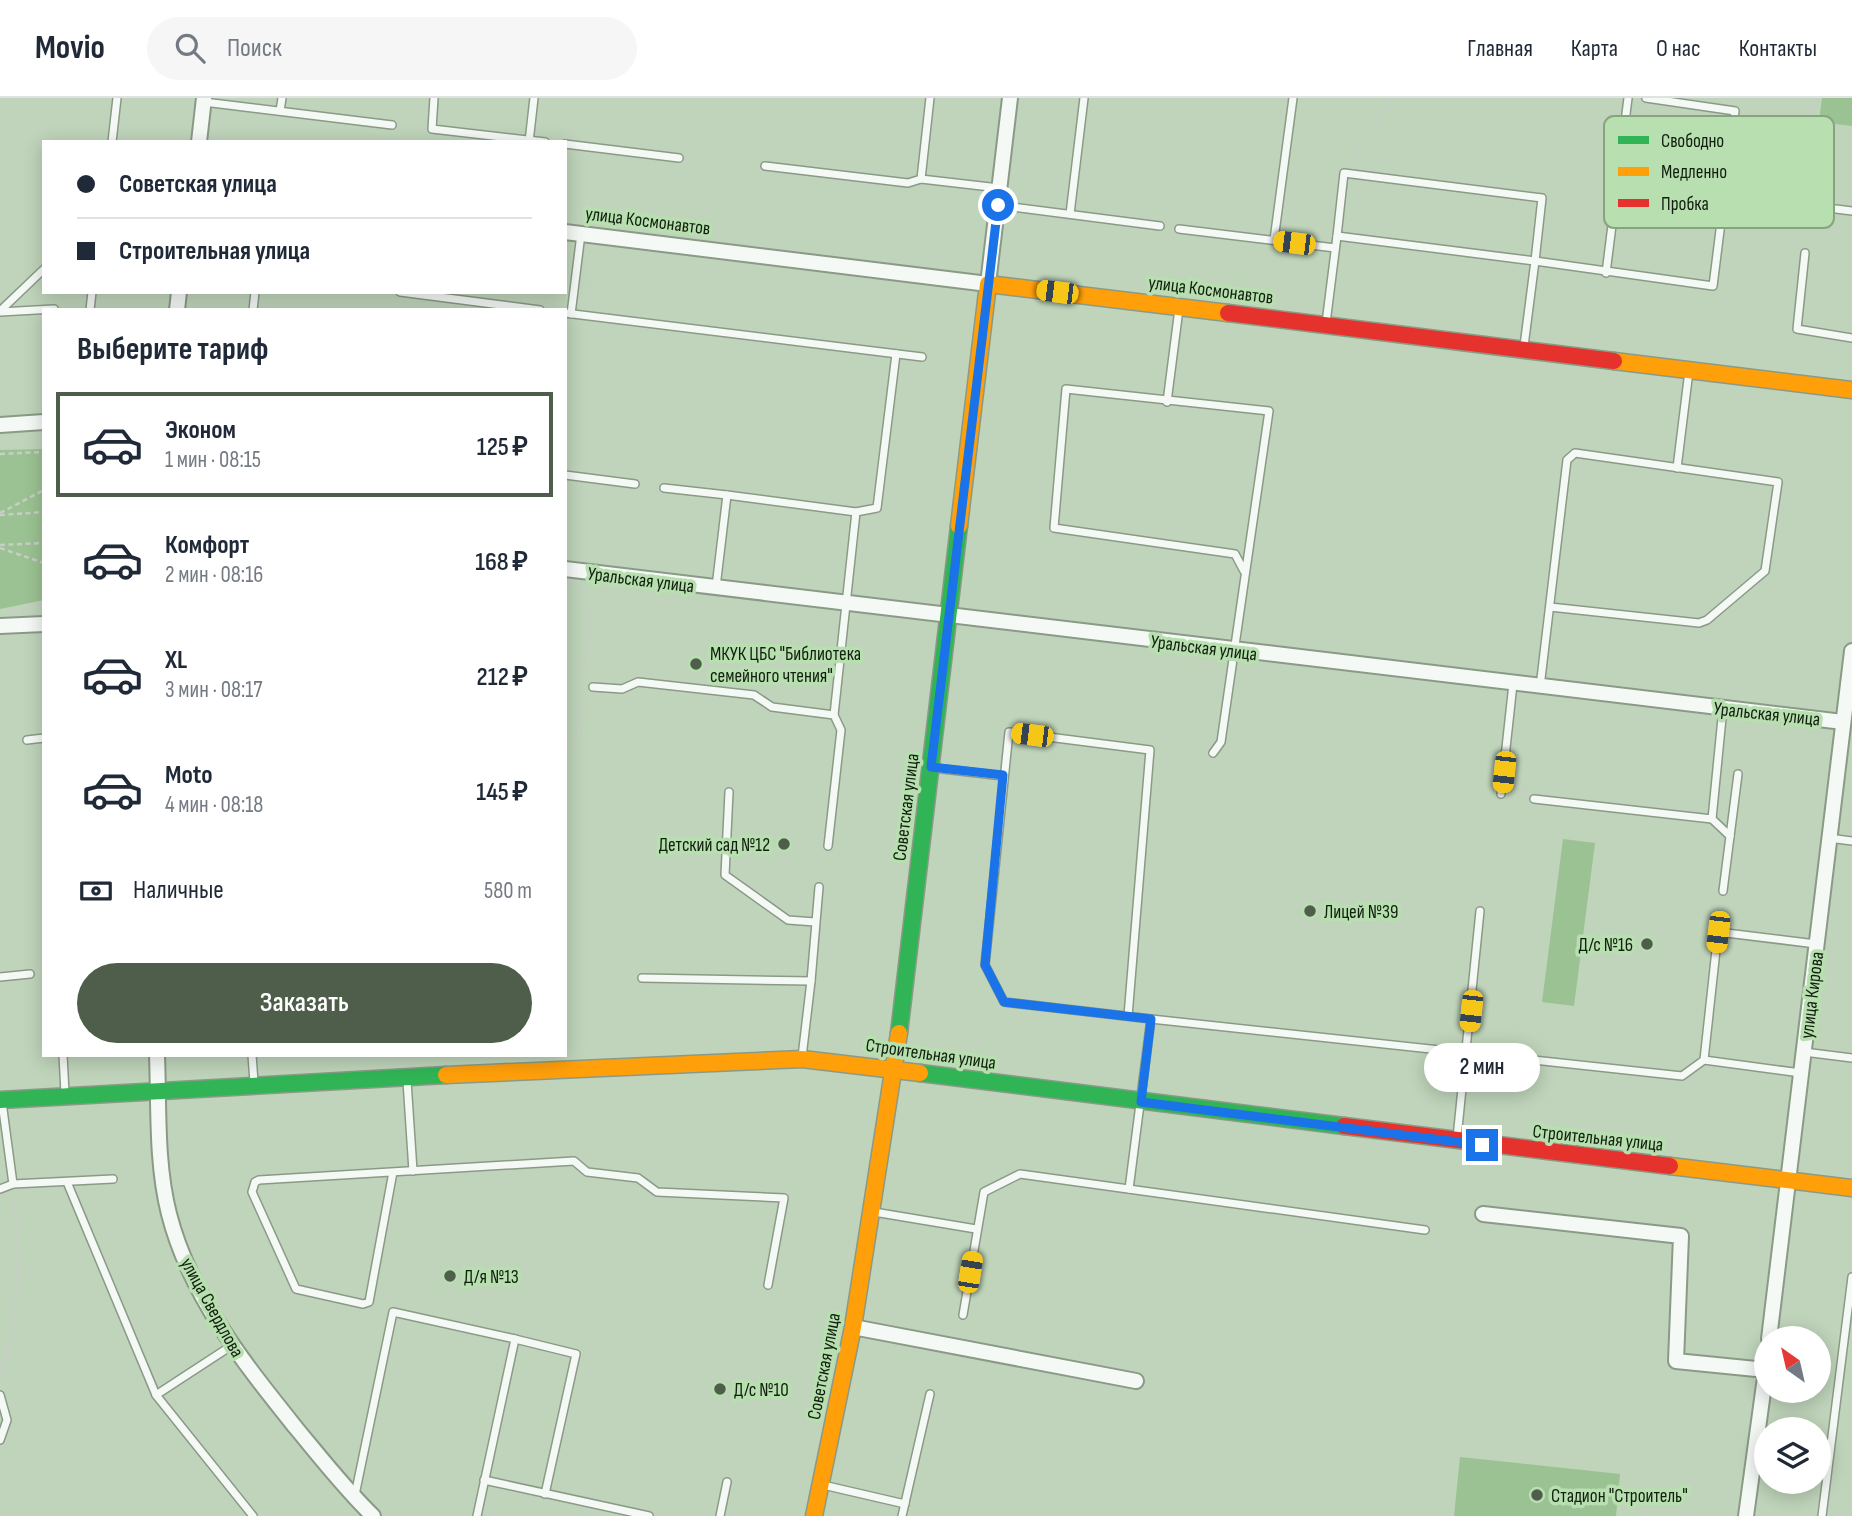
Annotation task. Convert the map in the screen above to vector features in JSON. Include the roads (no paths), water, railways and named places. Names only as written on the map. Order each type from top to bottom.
[{"type":"street","name":"Советская улица","points":[[814,1516],[874,1212],[895,1069],[1010,98]]},
{"type":"street","points":[[199,140],[204,100]]},
{"type":"street","name":"улица Космонавтов","points":[[567,232],[1326,323],[1852,390]]},
{"type":"street","points":[[0,425],[42,422]]},
{"type":"street","name":"Уральская улица","points":[[567,569],[1540,688],[1843,722]]},
{"type":"street","points":[[0,626],[42,624]]},
{"type":"street","name":"улица Кирова","points":[[1771,1326],[1852,651]]},
{"type":"street","name":"улица Свердлова","points":[[157,1057],[161,1175],[169,1215],[183,1255],[231,1346],[354,1498],[373,1516]]},
{"type":"street","name":"Строительная улица","points":[[1,1100],[681,1062],[802,1059],[1457,1142],[1852,1188]]},
{"type":"street","points":[[1483,1214],[1681,1236],[1676,1360],[1754,1369]]},
{"type":"street","points":[[853,1327],[1136,1381]]},
{"type":"street","points":[[1746,1516],[1761,1404]]},
{"type":"lane","points":[[112,140],[117,98]]},
{"type":"lane","points":[[280,111],[282,98]]},
{"type":"lane","points":[[435,98],[432,129],[521,140]]},
{"type":"lane","points":[[529,140],[534,98]]},
{"type":"lane","points":[[921,179],[930,98]]},
{"type":"lane","points":[[1070,214],[1084,98]]},
{"type":"lane","points":[[1274,240],[1293,98]]},
{"type":"lane","points":[[1626,116],[1628,98]]},
{"type":"lane","points":[[1646,98],[1735,111],[1734,116]]},
{"type":"lane","points":[[204,100],[391,125]]},
{"type":"lane","points":[[567,144],[679,158]]},
{"type":"lane","points":[[765,166],[908,183],[921,179],[999,188]]},
{"type":"lane","points":[[1326,323],[1344,173],[1542,198],[1524,348]]},
{"type":"lane","points":[[998,205],[1160,226]]},
{"type":"lane","points":[[1836,209],[1852,211]]},
{"type":"lane","points":[[1606,273],[1612,228]]},
{"type":"lane","points":[[1337,236],[1713,286],[1720,228]]},
{"type":"lane","points":[[1178,229],[1335,248]]},
{"type":"lane","points":[[581,233],[568,313],[922,357]]},
{"type":"lane","points":[[1805,253],[1797,329],[1852,338]]},
{"type":"lane","points":[[0,311],[42,270]]},
{"type":"lane","points":[[416,294],[524,308]]},
{"type":"lane","points":[[1167,402],[1180,306]]},
{"type":"lane","points":[[0,311],[42,309]]},
{"type":"lane","points":[[664,488],[856,512],[877,508],[896,354]]},
{"type":"lane","points":[[1677,468],[1689,369]]},
{"type":"lane","points":[[1213,753],[1221,742],[1269,411],[1066,389],[1054,528],[1235,554],[1244,571]]},
{"type":"lane","points":[[1540,688],[1567,460],[1575,453],[1778,482],[1765,571],[1761,578],[1707,620],[1699,623],[1550,607]]},
{"type":"lane","points":[[567,475],[635,484]]},
{"type":"lane","points":[[716,588],[727,495]]},
{"type":"lane","points":[[828,846],[841,730],[834,715],[856,512]]},
{"type":"lane","points":[[593,687],[622,689],[638,682],[754,695],[772,707],[834,715]]},
{"type":"lane","points":[[1501,794],[1513,684]]},
{"type":"lane","points":[[1712,819],[1723,708]]},
{"type":"lane","points":[[1128,1016],[1150,750],[1009,732],[985,965],[1004,1002],[1151,1019],[1682,1076],[1704,1060],[1801,1073]]},
{"type":"lane","points":[[27,740],[42,738]]},
{"type":"lane","points":[[931,767],[1003,775]]},
{"type":"lane","points":[[1723,891],[1738,774]]},
{"type":"lane","points":[[729,792],[725,875],[788,920],[816,922]]},
{"type":"lane","points":[[1534,799],[1712,819],[1730,836]]},
{"type":"lane","points":[[1829,838],[1852,841]]},
{"type":"lane","points":[[802,1059],[819,887]]},
{"type":"lane","points":[[1457,1142],[1480,911]]},
{"type":"lane","points":[[1704,1060],[1718,932],[1817,944]]},
{"type":"lane","points":[[0,977],[30,974]]},
{"type":"lane","points":[[642,978],[811,982]]},
{"type":"lane","points":[[1129,1189],[1151,1019]]},
{"type":"lane","points":[[1804,1052],[1852,1058]]},
{"type":"lane","points":[[63,1057],[65,1096]]},
{"type":"lane","points":[[252,1057],[255,1086]]},
{"type":"lane","points":[[407,1078],[413,1171]]},
{"type":"lane","points":[[1,1100],[13,1184]]},
{"type":"lane","points":[[393,1172],[369,1302],[363,1304],[296,1289],[252,1192],[253,1185],[259,1181],[393,1172],[574,1161],[587,1172],[638,1178],[657,1192],[784,1198],[768,1285]]},
{"type":"lane","points":[[963,1315],[984,1192],[1020,1174],[1424,1230]]},
{"type":"lane","points":[[0,1189],[13,1184],[113,1179]]},
{"type":"lane","points":[[67,1182],[156,1395],[253,1516]]},
{"type":"lane","points":[[874,1212],[976,1229]]},
{"type":"lane","points":[[1822,1516],[1852,1277]]},
{"type":"lane","points":[[354,1498],[393,1312],[576,1354],[545,1494]]},
{"type":"lane","points":[[477,1516],[515,1339]]},
{"type":"lane","points":[[156,1395],[231,1346]]},
{"type":"lane","points":[[902,1516],[930,1394]]},
{"type":"lane","points":[[0,1395],[8,1420],[0,1440]]},
{"type":"lane","points":[[484,1480],[649,1516]]},
{"type":"lane","points":[[720,1516],[727,1482]]},
{"type":"lane","points":[[821,1485],[905,1504]]},
{"type":"place","name":"МКУК ЦБС \"Библиотека семейного чтения\"","points":[[696,664]]},
{"type":"place","name":"Детский сад №12","points":[[784,844]]},
{"type":"place","name":"Лицей №39","points":[[1310,911]]},
{"type":"place","name":"Д/с №16","points":[[1647,944]]},
{"type":"place","name":"Д/я №13","points":[[450,1276]]},
{"type":"place","name":"Д/с №10","points":[[720,1389]]},
{"type":"place","name":"Стадион \"Строитель\"","points":[[1537,1495]]}]
